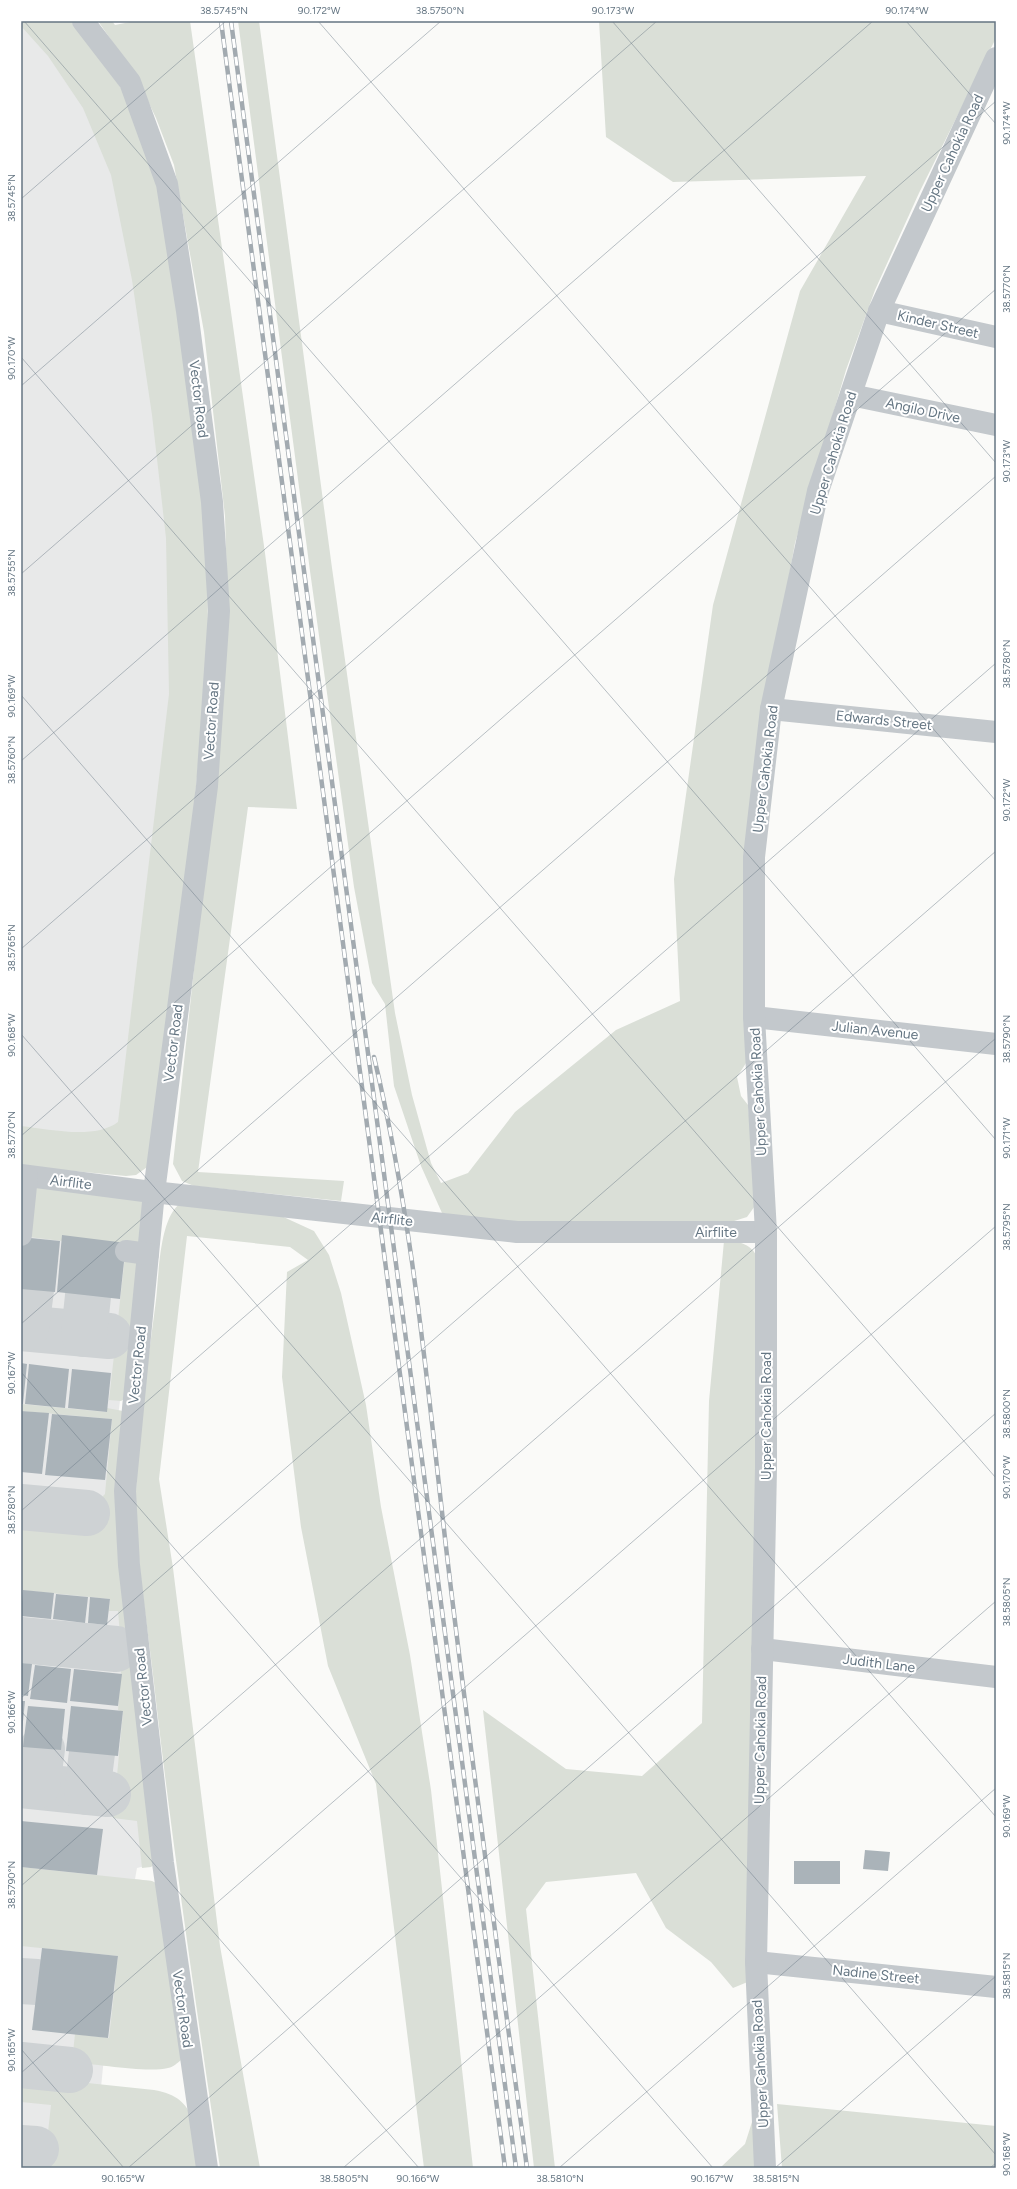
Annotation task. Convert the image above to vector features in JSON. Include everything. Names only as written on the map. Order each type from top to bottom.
[{"type":"street","name":"Vector Road","points":[[83,21],[130,82],[167,184],[187,311],[212,502],[219,611],[207,786],[154,1192],[125,1491],[129,1565],[163,1863],[194,2086],[208,2168]]},
{"type":"street","name":"Upper Cahokia Road","points":[[765,2168],[756,1962],[766,1468],[766,1232],[754,1017],[754,857],[771,709],[818,491],[879,311],[996,58]]},
{"type":"street","name":"Kinder Street","points":[[879,311],[996,337]]},
{"type":"street","name":"Angilo Drive","points":[[851,395],[996,425]]},
{"type":"street","name":"Edwards Street","points":[[771,709],[996,732]]},
{"type":"street","name":"Julian Avenue","points":[[754,1017],[996,1044]]},
{"type":"street","name":"Airflite","points":[[24,1176],[154,1192],[517,1232],[766,1232]]},
{"type":"street","points":[[21,1235],[24,1176]]},
{"type":"street","points":[[126,1251],[148,1254]]},
{"type":"street","name":"Judith Lane","points":[[762,1649],[996,1677]]},
{"type":"street","name":"Nadine Street","points":[[756,1962],[996,1987]]},
{"type":"shaded area","points":[[21,21],[37,21],[115,143],[164,408],[177,689],[126,1138],[21,1137]]},
{"type":"shaded area","points":[[21,21],[75,21],[121,88],[159,182],[207,524],[208,634],[205,694],[194,807],[150,1165],[136,1175],[126,1176],[21,1166],[21,1126],[58,1131],[84,1132],[97,1131],[118,1122],[169,694],[166,538],[152,415],[132,280],[111,175],[83,108],[48,56],[21,26]]},
{"type":"shaded area","points":[[98,21],[112,21],[115,25],[135,21],[190,21],[265,553],[297,809],[248,807],[198,1172],[344,1181],[341,1201],[194,1186],[182,1181],[173,1164],[195,960],[227,583],[225,516],[204,332],[174,165],[156,118],[136,76]]},
{"type":"shaded area","points":[[238,21],[259,21],[332,568],[395,1013],[412,1095],[431,1163],[441,1183],[468,1173],[515,1112],[616,1030],[680,1001],[674,879],[713,605],[800,291],[866,176],[673,182],[606,137],[599,21],[996,21],[996,38],[919,193],[875,290],[846,370],[795,543],[774,659],[748,1060],[737,1077],[741,1096],[748,1105],[757,1203],[747,1217],[731,1222],[586,1225],[514,1222],[442,1213],[421,1166],[394,1086],[385,1004],[372,983],[354,887],[310,571]]},
{"type":"shaded area","points":[[32,1185],[144,1191],[143,1242],[134,1244],[62,1241],[29,1237]]},
{"type":"shaded area","points":[[21,1192],[138,1258],[109,1488],[149,1865],[137,1868],[135,1879],[152,1881],[112,2057],[104,2057],[99,2108],[175,2168],[21,2168]]},
{"type":"shaded area","points":[[181,1203],[277,1214],[314,1231],[329,1255],[341,1293],[366,1405],[381,1507],[410,1655],[431,1790],[473,2168],[424,2168],[376,1784],[328,1666],[301,1527],[282,1377],[287,1272],[308,1260],[290,1247],[187,1236],[159,1479],[173,1568],[220,1946],[260,2168],[220,2168],[170,1818],[140,1570],[136,1517],[139,1443],[161,1247],[168,1221],[174,1210]]},
{"type":"shaded area","points":[[724,1241],[745,1244],[752,1250],[758,1259],[750,1981],[733,1988],[711,1962],[666,1928],[636,1873],[546,1882],[526,1909],[555,2168],[534,2168],[483,1710],[566,1769],[642,1776],[702,1723],[709,1401]]},
{"type":"shaded area","points":[[125,1256],[138,1258],[124,1399],[121,1401],[109,1400]]},
{"type":"shaded area","points":[[21,1404],[106,1412],[107,1408],[123,1411],[157,1862],[151,1867],[142,1868],[137,1821],[113,1818],[123,1712],[118,1710],[122,1658],[118,1611],[109,1611],[110,1599],[21,1590],[21,1518],[93,1525],[96,1503],[105,1494],[112,1419],[21,1411]]},
{"type":"shaded area","points":[[21,1867],[152,1881],[160,1885],[181,2060],[175,2065],[168,2068],[147,2069],[121,2068],[72,2062],[75,2034],[109,2038],[118,1956],[21,1946]]},
{"type":"shaded area","points":[[21,2076],[154,2090],[169,2094],[179,2100],[187,2108],[192,2118],[195,2129],[200,2168],[44,2168],[51,2105],[21,2102]]},
{"type":"shaded area","points":[[758,2103],[761,2168],[720,2168],[745,2144]]},
{"type":"shaded area","points":[[777,2104],[996,2126],[996,2168],[782,2168]]},
{"type":"building","points":[[62,1235],[126,1243],[120,1299],[57,1292]]},
{"type":"building","points":[[21,1237],[60,1241],[55,1292],[21,1289]]},
{"type":"building","points":[[21,1363],[27,1364],[23,1404],[21,1404]]},
{"type":"building","points":[[29,1364],[69,1369],[65,1408],[25,1404]]},
{"type":"building","points":[[72,1369],[111,1373],[107,1412],[68,1408]]},
{"type":"building","points":[[21,1411],[49,1413],[42,1474],[21,1472]]},
{"type":"building","points":[[52,1414],[112,1419],[105,1480],[45,1475]]},
{"type":"building","points":[[23,1590],[54,1593],[51,1619],[21,1616]]},
{"type":"building","points":[[56,1594],[88,1597],[85,1623],[53,1619]]},
{"type":"building","points":[[90,1597],[110,1599],[107,1625],[88,1623]]},
{"type":"building","points":[[21,1663],[32,1664],[28,1696],[21,1695]]},
{"type":"building","points":[[35,1665],[71,1669],[67,1703],[30,1699]]},
{"type":"building","points":[[74,1669],[122,1674],[118,1706],[70,1701]]},
{"type":"building","points":[[21,1701],[25,1701],[22,1731],[21,1731]]},
{"type":"building","points":[[28,1706],[65,1709],[61,1750],[23,1747]]},
{"type":"building","points":[[71,1706],[123,1711],[118,1756],[66,1751]]},
{"type":"building","points":[[21,1821],[103,1829],[97,1875],[21,1867]]},
{"type":"building","points":[[865,1850],[890,1852],[888,1871],[863,1869]]},
{"type":"building","points":[[794,1861],[840,1861],[840,1884],[794,1884]]},
{"type":"building","points":[[42,1948],[118,1956],[108,2038],[32,2030]]},
{"type":"taxiway","points":[[26,1328],[31,1290]]},
{"type":"taxiway","points":[[84,1334],[88,1296]]},
{"type":"taxiway","points":[[21,1328],[109,1336]]},
{"type":"taxiway","points":[[21,1507],[87,1513]]},
{"type":"taxiway","points":[[21,1640],[116,1649]]},
{"type":"taxiway","points":[[37,1786],[42,1749]]},
{"type":"taxiway","points":[[87,1792],[92,1753]]},
{"type":"taxiway","points":[[21,1785],[108,1794]]},
{"type":"taxiway","points":[[21,1981],[37,1982]]},
{"type":"taxiway","points":[[21,2065],[70,2070]]},
{"type":"taxiway","points":[[21,2148],[36,2149]]},
{"type":"railway","points":[[221,21],[505,2168]]},
{"type":"railway","points":[[231,21],[516,2168]]},
{"type":"railway","points":[[374,1057],[388,1120],[410,1246],[486,1866],[527,2168]]}]
